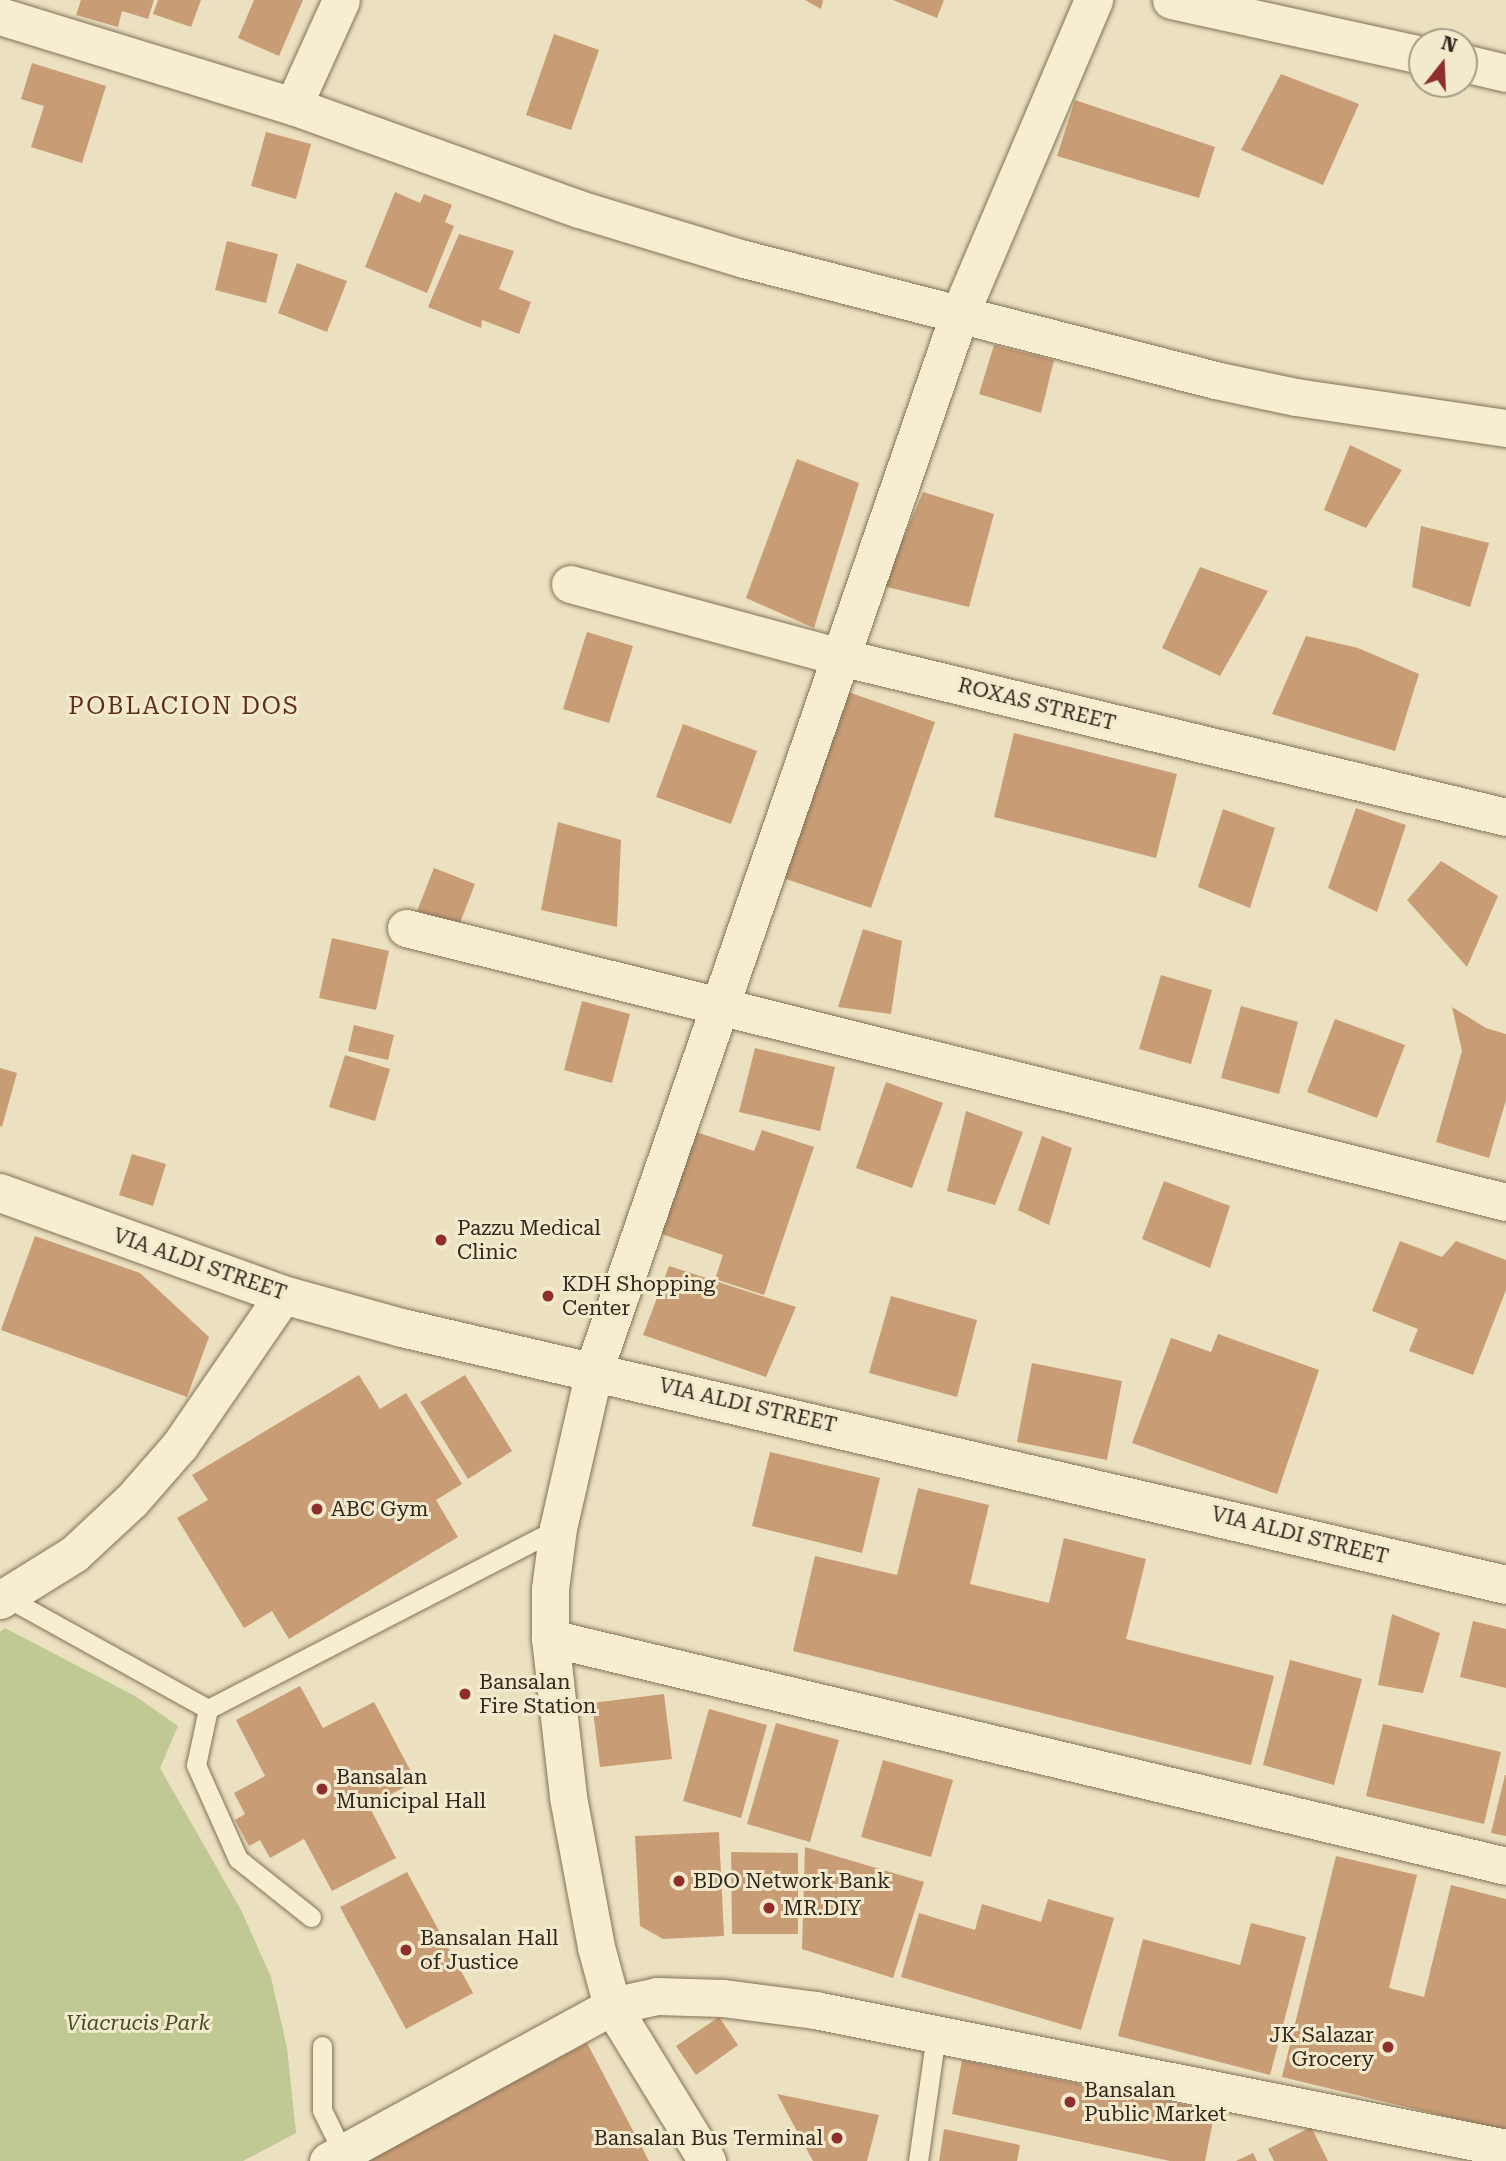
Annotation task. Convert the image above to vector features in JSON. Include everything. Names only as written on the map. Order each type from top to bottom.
[{"type":"street","points":[[293,106],[341,0]]},
{"type":"street","points":[[707,2161],[612,2006],[596,1948],[568,1797],[550,1638],[550,1589],[558,1528],[594,1371],[959,317],[1094,0]]},
{"type":"street","points":[[1171,0],[1408,52]]},
{"type":"street","points":[[0,16],[40,13],[293,106],[661,235],[959,317],[1296,397],[1506,428]]},
{"type":"street","points":[[1478,67],[1506,73]]},
{"type":"street","name":"ROXAS STREET","points":[[570,584],[840,657],[1506,817]]},
{"type":"street","points":[[405,928],[719,1009],[1506,1202]]},
{"type":"street","name":"VIA ALDI STREET","points":[[0,1193],[283,1294],[402,1328],[1506,1585]]},
{"type":"street","points":[[3,1598],[74,1554],[132,1500],[180,1445],[283,1294]]},
{"type":"street","points":[[550,1638],[1506,1866]]},
{"type":"street","points":[[336,2157],[612,2006],[657,1996],[723,1998],[936,2034],[1506,2148]]},
{"type":"lane","points":[[208,1709],[558,1528]]},
{"type":"lane","points":[[3,1598],[208,1709]]},
{"type":"lane","points":[[208,1709],[196,1765],[238,1860],[311,1917]]},
{"type":"lane","points":[[918,2161],[936,2034]]},
{"type":"lane","points":[[322,2046],[323,2110],[336,2157]]},
{"type":"green space","name":"Viacrucis Park","points":[[5,1628],[135,1696],[178,1726],[160,1768],[241,1910],[271,1977],[287,2048],[296,2133],[243,2161],[0,2161],[0,1632]]},
{"type":"building","points":[[81,0],[154,0],[148,19],[122,11],[118,27],[76,15]]},
{"type":"building","points":[[158,0],[201,0],[191,27],[153,14]]},
{"type":"building","points":[[254,0],[303,0],[279,56],[238,38]]},
{"type":"building","points":[[805,0],[823,0],[821,9]]},
{"type":"building","points":[[893,0],[944,0],[937,18]]},
{"type":"building","points":[[554,34],[599,50],[571,130],[526,115]]},
{"type":"building","points":[[32,63],[106,86],[82,163],[31,147],[44,106],[21,99]]},
{"type":"building","points":[[1281,74],[1359,104],[1323,185],[1241,150]]},
{"type":"building","points":[[1075,100],[1215,147],[1199,198],[1057,156]]},
{"type":"building","points":[[266,132],[311,144],[296,199],[251,186]]},
{"type":"building","points":[[395,192],[420,203],[424,194],[452,205],[445,222],[454,226],[427,293],[365,267]]},
{"type":"building","points":[[459,234],[514,251],[499,289],[531,302],[519,334],[482,320],[481,328],[428,307]]},
{"type":"building","points":[[227,241],[278,254],[266,303],[215,290]]},
{"type":"building","points":[[297,263],[347,281],[327,332],[278,313]]},
{"type":"building","points":[[994,345],[1054,360],[1041,413],[979,394]]},
{"type":"building","points":[[1350,445],[1402,470],[1366,528],[1324,510]]},
{"type":"building","points":[[797,459],[859,483],[814,628],[746,598]]},
{"type":"building","points":[[923,492],[994,514],[969,607],[883,586]]},
{"type":"building","points":[[1421,526],[1489,543],[1470,607],[1412,587]]},
{"type":"building","points":[[1200,567],[1268,591],[1220,676],[1162,648]]},
{"type":"building","points":[[587,632],[633,646],[609,723],[563,709]]},
{"type":"building","points":[[1306,636],[1358,648],[1419,674],[1395,751],[1272,714]]},
{"type":"building","points":[[848,692],[935,722],[871,908],[783,878]]},
{"type":"building","points":[[683,724],[757,751],[731,824],[656,797]]},
{"type":"building","points":[[1014,733],[1177,774],[1156,858],[994,817]]},
{"type":"building","points":[[1356,808],[1406,825],[1377,912],[1328,888]]},
{"type":"building","points":[[1223,809],[1275,828],[1250,908],[1198,887]]},
{"type":"building","points":[[558,822],[621,840],[617,927],[541,910]]},
{"type":"building","points":[[1441,861],[1498,896],[1467,967],[1407,900]]},
{"type":"building","points":[[434,868],[475,884],[458,928],[417,911]]},
{"type":"building","points":[[863,929],[902,941],[891,1014],[838,1007]]},
{"type":"building","points":[[332,938],[389,951],[376,1010],[319,998]]},
{"type":"building","points":[[1161,975],[1212,990],[1191,1064],[1139,1049]]},
{"type":"building","points":[[582,1001],[630,1014],[612,1083],[564,1070]]},
{"type":"building","points":[[1241,1006],[1298,1022],[1279,1094],[1221,1078]]},
{"type":"building","points":[[1452,1007],[1486,1028],[1506,1034],[1506,1100],[1489,1158],[1436,1142],[1462,1051]]},
{"type":"building","points":[[1335,1019],[1405,1045],[1377,1118],[1307,1092]]},
{"type":"building","points":[[354,1025],[394,1035],[388,1060],[348,1051]]},
{"type":"building","points":[[755,1048],[835,1067],[820,1131],[739,1112]]},
{"type":"building","points":[[345,1055],[390,1069],[375,1121],[329,1107]]},
{"type":"building","points":[[0,1068],[17,1073],[2,1127],[0,1126]]},
{"type":"building","points":[[886,1082],[943,1103],[912,1188],[856,1168]]},
{"type":"building","points":[[966,1111],[1023,1132],[995,1205],[947,1191]]},
{"type":"building","points":[[687,1129],[754,1151],[762,1130],[814,1147],[764,1295],[715,1279],[723,1255],[653,1231]]},
{"type":"building","points":[[1042,1136],[1072,1148],[1049,1225],[1018,1210]]},
{"type":"building","points":[[132,1154],[166,1164],[153,1206],[119,1195]]},
{"type":"building","points":[[1164,1181],[1230,1206],[1210,1268],[1142,1239]]},
{"type":"building","points":[[35,1236],[140,1273],[209,1337],[187,1397],[1,1330]]},
{"type":"building","points":[[1400,1241],[1442,1257],[1456,1241],[1506,1260],[1506,1290],[1473,1375],[1409,1351],[1418,1329],[1372,1311]]},
{"type":"building","points":[[669,1266],[796,1307],[766,1377],[643,1335]]},
{"type":"building","points":[[891,1296],[977,1320],[957,1397],[869,1373]]},
{"type":"building","points":[[1218,1334],[1319,1370],[1277,1494],[1132,1443],[1171,1338],[1211,1352]]},
{"type":"building","points":[[1032,1363],[1122,1381],[1107,1460],[1017,1442]]},
{"type":"building","name":"ABC Gym","points":[[359,1375],[380,1409],[406,1393],[462,1484],[436,1500],[458,1537],[289,1639],[272,1611],[244,1628],[177,1518],[208,1500],[192,1475]]},
{"type":"building","points":[[465,1375],[512,1451],[468,1479],[420,1402]]},
{"type":"building","points":[[770,1452],[880,1478],[862,1553],[752,1526]]},
{"type":"building","points":[[918,1488],[989,1505],[970,1584],[1049,1603],[1064,1538],[1146,1559],[1126,1639],[1274,1676],[1251,1765],[793,1651],[815,1556],[897,1575]]},
{"type":"building","points":[[1392,1614],[1440,1633],[1423,1693],[1378,1685]]},
{"type":"building","points":[[1473,1621],[1506,1629],[1506,1688],[1460,1677]]},
{"type":"building","points":[[1290,1660],[1362,1679],[1334,1785],[1263,1765]]},
{"type":"building","name":"Bansalan Municipal Hall","points":[[300,1686],[323,1728],[374,1702],[416,1781],[369,1806],[396,1858],[332,1891],[304,1839],[270,1858],[260,1840],[249,1846],[235,1820],[245,1814],[234,1793],[265,1776],[236,1720]]},
{"type":"building","points":[[664,1694],[672,1759],[600,1767],[592,1703]]},
{"type":"building","points":[[709,1709],[767,1725],[741,1818],[683,1801]]},
{"type":"building","points":[[776,1723],[839,1740],[810,1842],[747,1824]]},
{"type":"building","points":[[1383,1724],[1501,1752],[1484,1824],[1366,1796]]},
{"type":"building","points":[[883,1760],[953,1780],[931,1857],[861,1837]]},
{"type":"building","points":[[1506,1775],[1506,1836],[1491,1833]]},
{"type":"building","name":"BDO Network Bank","points":[[719,1832],[724,1936],[663,1939],[640,1926],[635,1836]]},
{"type":"building","points":[[805,1847],[924,1882],[893,1978],[802,1949]]},
{"type":"building","points":[[731,1852],[798,1853],[798,1934],[732,1934]]},
{"type":"building","points":[[1336,1856],[1417,1875],[1389,1988],[1424,1997],[1451,1885],[1506,1899],[1506,2131],[1282,2077]]},
{"type":"building","name":"Bansalan Hall of Justice","points":[[407,1872],[473,1993],[406,2029],[340,1907]]},
{"type":"building","points":[[1048,1899],[1114,1918],[1081,2030],[901,1977],[919,1913],[975,1930],[982,1904],[1041,1922]]},
{"type":"building","points":[[1251,1923],[1306,1937],[1270,2075],[1118,2036],[1143,1939],[1240,1965]]},
{"type":"building","points":[[719,2017],[738,2045],[696,2075],[676,2046]]},
{"type":"building","points":[[587,2043],[649,2161],[362,2161]]},
{"type":"building","points":[[962,2060],[1215,2111],[1205,2161],[1170,2161],[952,2114]]},
{"type":"building","name":"Bansalan Bus Terminal","points":[[777,2094],[879,2115],[867,2161],[813,2161]]},
{"type":"building","points":[[1311,2127],[1328,2161],[1274,2161],[1268,2149]]},
{"type":"building","points":[[944,2129],[1020,2145],[1017,2161],[939,2161]]},
{"type":"building","points":[[1253,2153],[1257,2161],[1236,2161]]},
{"type":"place","name":"Pazzu Medical Clinic","points":[[441,1240]]},
{"type":"place","name":"KDH Shopping Center","points":[[548,1296]]},
{"type":"place","name":"ABC Gym","points":[[317,1509]]},
{"type":"place","name":"Bansalan Fire Station","points":[[465,1694]]},
{"type":"place","name":"Bansalan Municipal Hall","points":[[322,1789]]},
{"type":"place","name":"BDO Network Bank","points":[[679,1881]]},
{"type":"place","name":"MR.DIY","points":[[769,1908]]},
{"type":"place","name":"Bansalan Hall of Justice","points":[[406,1950]]},
{"type":"place","name":"JK Salazar Grocery","points":[[1388,2047]]},
{"type":"place","name":"Bansalan Public Market","points":[[1070,2102]]},
{"type":"place","name":"Bansalan Bus Terminal","points":[[837,2138]]},
{"type":"district","name":"POBLACION DOS","points":[[184,707]]}]
